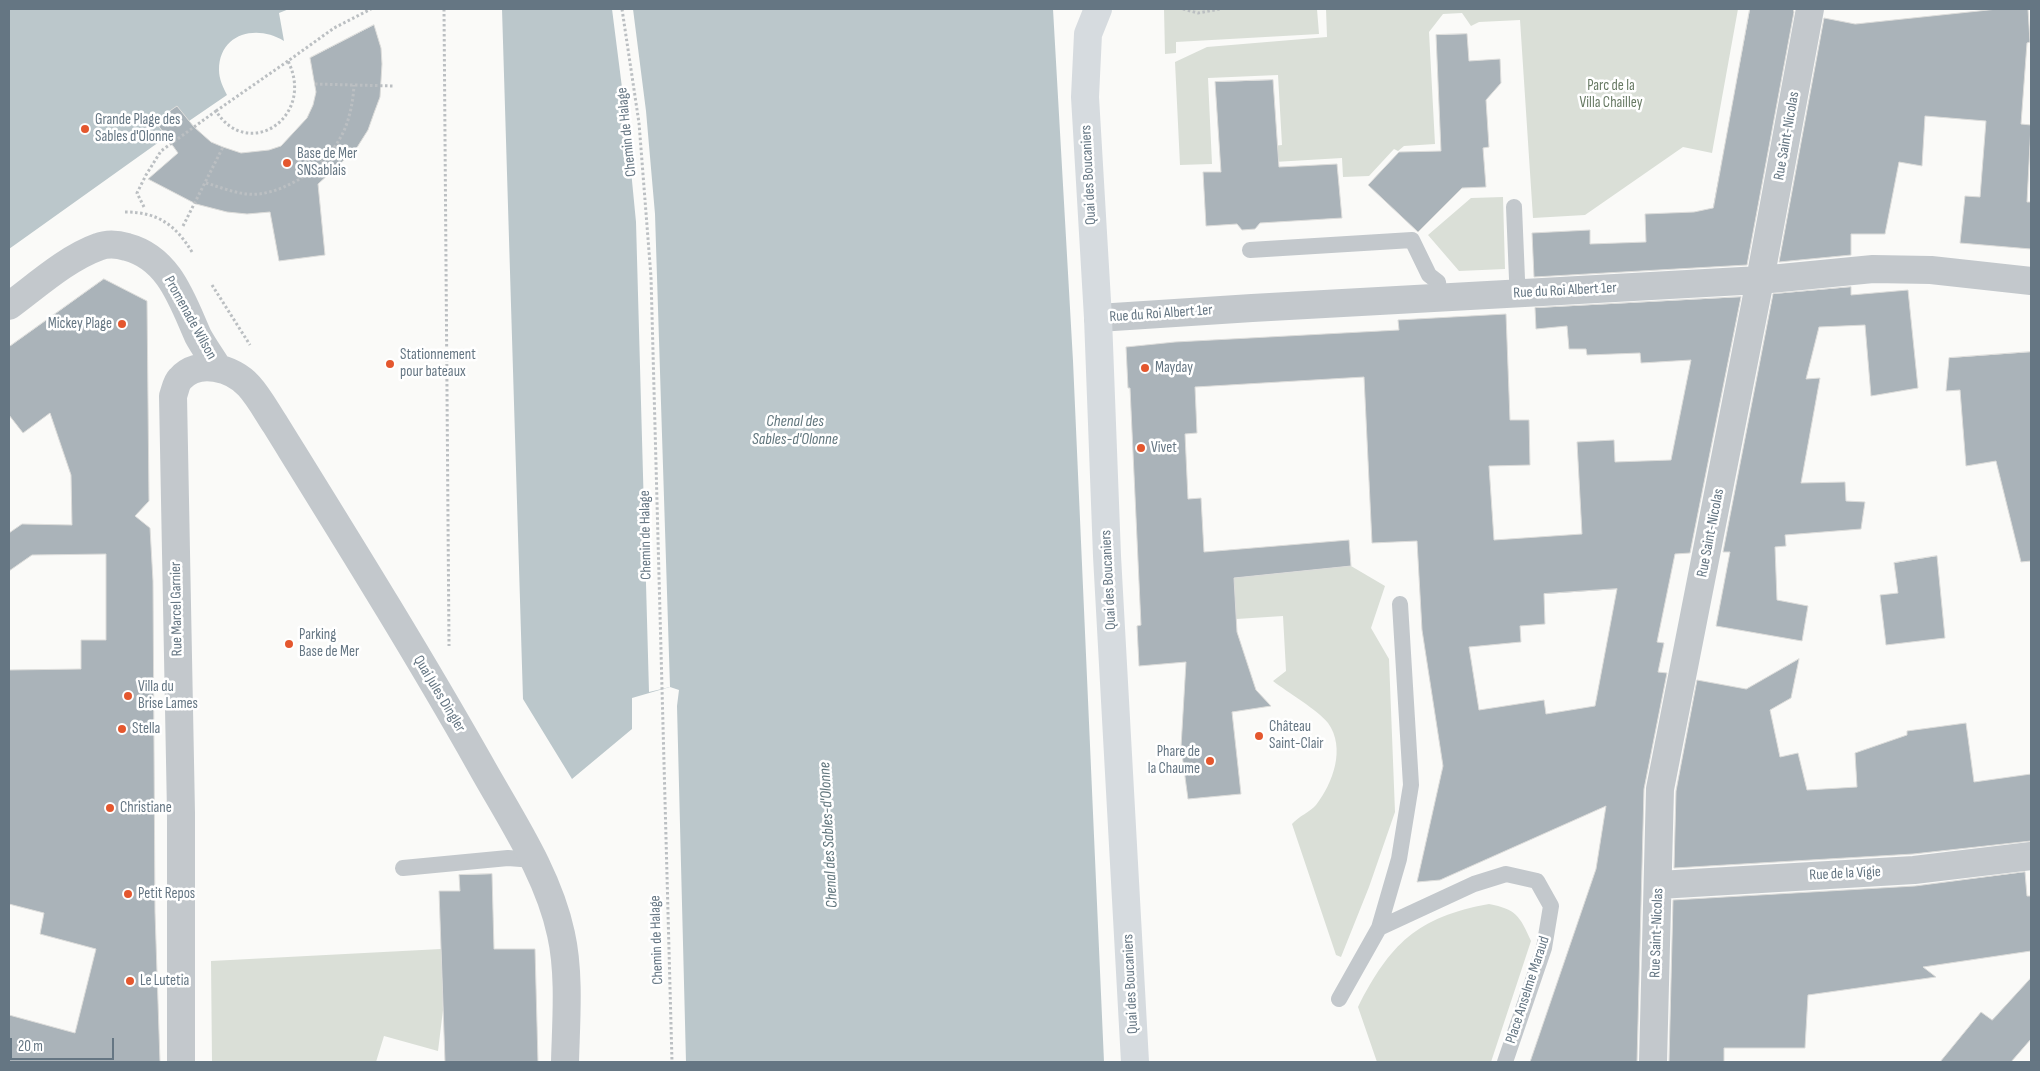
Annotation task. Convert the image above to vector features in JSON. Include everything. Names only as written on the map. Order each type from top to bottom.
[{"type":"street","name":"Quai des Boucaniers","points":[[1098,9],[1088,34],[1085,97],[1098,318],[1107,556],[1135,1062]]},
{"type":"street","name":"Rue Saint-Nicolas","points":[[1654,1062],[1660,789],[1760,280],[1810,9]]},
{"type":"street","name":"Promenade Wilson","points":[[9,306],[81,255],[99,246],[115,243],[134,248],[148,255],[165,272],[184,304],[199,338],[218,368]]},
{"type":"street","name":"Rue du Roi Albert 1er","points":[[1098,318],[1760,280],[1873,269],[1931,270],[2031,281]]},
{"type":"street","name":"Rue Marcel Garnier","points":[[181,1062],[181,821],[173,396],[179,380],[190,370],[210,367],[218,368]]},
{"type":"street","name":"Quai Jules Dingler","points":[[218,368],[238,376],[250,386],[275,424],[449,710],[534,860],[550,894],[562,935],[566,996],[565,1062]]},
{"type":"street","name":"Rue de la Vigie","points":[[1659,884],[1914,870],[2031,856]]},
{"type":"lane","points":[[1514,207],[1517,279],[1520,294]]},
{"type":"lane","points":[[1250,250],[1412,240],[1429,275],[1438,282],[1440,298]]},
{"type":"lane","points":[[1339,999],[1379,928],[1399,859],[1411,785],[1400,604]]},
{"type":"lane","points":[[403,868],[508,858],[534,860]]},
{"type":"lane","name":"Place Anselme Maraud","points":[[1379,928],[1474,884],[1506,874],[1537,881],[1551,906],[1544,948],[1504,1062]]},
{"type":"path","points":[[144,207],[137,193],[161,151],[334,28],[371,9]]},
{"type":"path","points":[[444,9],[449,646]]},
{"type":"path","name":"Chemin de Halage","points":[[622,9],[639,123],[651,277],[672,1062]]},
{"type":"path","points":[[1183,9],[1198,13],[1220,9]]},
{"type":"path","points":[[216,111],[225,123],[240,131],[252,133],[265,132],[277,125],[289,114],[295,94],[294,72],[288,61]]},
{"type":"path","points":[[315,84],[394,86]]},
{"type":"path","points":[[206,183],[237,193],[258,194],[282,188],[303,176],[322,161],[340,140],[352,104],[354,85]]},
{"type":"path","points":[[183,226],[223,148]]},
{"type":"green space","points":[[1164,9],[1317,9],[1319,34],[1176,42],[1176,53],[1165,54]]},
{"type":"green space","name":"Parc de la Villa Chailley","points":[[1326,9],[1738,9],[1712,153],[1683,147],[1585,215],[1533,218],[1520,20],[1479,22],[1471,26],[1462,13],[1443,14],[1429,32],[1435,144],[1404,146],[1398,151],[1394,149],[1369,176],[1343,177],[1342,158],[1274,162],[1272,146],[1282,145],[1278,75],[1208,78],[1212,164],[1180,165],[1175,62],[1207,47],[1327,37]]},
{"type":"green space","points":[[1503,197],[1505,269],[1459,271],[1428,235],[1471,198]]},
{"type":"green space","points":[[1351,566],[1385,586],[1371,628],[1389,659],[1395,812],[1369,887],[1341,957],[1336,955],[1292,824],[1316,805],[1328,786],[1335,765],[1336,743],[1328,723],[1323,718],[1273,681],[1286,671],[1283,616],[1159,624],[1156,586]]},
{"type":"green space","points":[[1489,904],[1505,908],[1516,915],[1524,925],[1531,941],[1491,1062],[1377,1062],[1358,1007],[1382,966],[1408,937],[1424,926],[1443,917]]},
{"type":"green space","points":[[441,949],[443,1010],[438,1051],[384,1036],[376,1062],[212,1062],[211,961]]},
{"type":"water","name":"Grande Plage des Sables d'Olonne","points":[[9,9],[289,9],[279,13],[284,41],[262,33],[252,33],[241,35],[225,47],[219,70],[220,80],[227,95],[189,121],[177,106],[155,121],[166,137],[9,249]]},
{"type":"water","name":"Chenal des Sables-d'Olonne","points":[[502,9],[1053,9],[1073,361],[1104,1062],[686,1062],[677,706],[679,690],[670,687],[632,698],[632,729],[572,779],[523,699]]},
{"type":"pier","points":[[612,9],[633,9],[646,111],[655,214],[670,687],[649,692],[636,222],[626,119]]},
{"type":"building","points":[[1750,9],[1793,9],[1794,12],[1747,265],[1534,277],[1532,233],[1590,230],[1590,244],[1646,242],[1645,214],[1694,212],[1713,208]]},
{"type":"building","points":[[1998,9],[2028,9],[2030,42],[2027,43],[2021,124],[2031,125],[2027,202],[2031,202],[2031,249],[1960,243],[1965,196],[1980,197],[1986,121],[1925,116],[1922,166],[1899,162],[1885,234],[1851,234],[1851,255],[1779,262],[1824,18],[1855,24]]},
{"type":"building","points":[[374,25],[381,48],[380,97],[368,130],[356,149],[318,184],[325,255],[279,261],[270,212],[247,214],[227,212],[196,204],[148,179],[178,153],[155,121],[177,106],[194,127],[211,142],[223,147],[241,153],[269,150],[281,146],[307,118],[313,105],[316,92],[310,58]]},
{"type":"building","points":[[1467,34],[1469,61],[1500,59],[1501,83],[1486,100],[1489,147],[1483,148],[1486,187],[1462,188],[1418,232],[1368,185],[1399,152],[1441,151],[1436,35]]},
{"type":"building","points":[[1273,80],[1279,167],[1337,164],[1342,218],[1260,223],[1255,229],[1242,230],[1237,224],[1206,226],[1203,172],[1221,172],[1215,82]]},
{"type":"building","points":[[104,279],[147,301],[149,501],[135,516],[150,528],[153,581],[155,912],[160,1062],[9,1062],[9,1015],[75,1033],[96,949],[40,934],[44,913],[9,904],[9,670],[81,669],[81,640],[106,640],[106,554],[32,555],[9,571],[9,533],[22,524],[72,525],[71,475],[50,413],[23,433],[9,415],[9,347]]},
{"type":"building","points":[[1851,287],[1851,295],[1908,290],[1918,388],[1871,396],[1865,325],[1819,327],[1806,379],[1820,378],[1801,483],[1845,482],[1846,501],[1865,502],[1861,529],[1785,535],[1786,546],[1775,547],[1777,600],[1808,606],[1802,641],[1716,626],[1730,552],[1723,552],[1773,294]]},
{"type":"building","points":[[1741,297],[1690,553],[1675,554],[1657,642],[1664,643],[1658,672],[1667,673],[1644,789],[1637,1062],[1530,1062],[1596,869],[1606,806],[1440,880],[1417,882],[1443,766],[1422,630],[1417,541],[1372,543],[1364,377],[1195,387],[1197,433],[1185,434],[1188,499],[1201,498],[1204,552],[1349,540],[1351,566],[1234,578],[1237,632],[1256,690],[1271,706],[1232,712],[1241,794],[1188,799],[1181,747],[1186,662],[1139,666],[1137,626],[1141,625],[1130,388],[1128,388],[1126,347],[1175,342],[1399,330],[1398,320],[1506,314],[1510,420],[1529,420],[1530,465],[1489,466],[1494,540],[1582,534],[1577,442],[1614,440],[1615,462],[1671,460],[1691,360],[1641,363],[1640,353],[1587,355],[1586,349],[1569,349],[1567,326],[1536,329],[1535,308]],"holes":[[[1617,589],[1595,706],[1546,714],[1544,700],[1479,710],[1469,647],[1521,642],[1520,626],[1545,624],[1544,594]]]},
{"type":"building","points":[[2031,352],[2031,561],[2021,562],[1996,461],[1966,466],[1960,390],[1946,391],[1949,358]]},
{"type":"building","points":[[1937,556],[1945,638],[1886,645],[1880,595],[1898,593],[1894,563]]},
{"type":"building","points":[[1799,659],[1791,698],[1770,710],[1780,757],[1798,753],[1807,790],[1857,787],[1855,753],[1907,735],[1907,731],[1966,723],[1974,782],[2031,774],[2031,841],[1913,854],[1674,868],[1676,791],[1697,680],[1746,689]]},
{"type":"building","points":[[2025,872],[2027,896],[2031,896],[2031,951],[1923,967],[1936,977],[1808,995],[1805,1048],[1724,1048],[1724,1062],[1669,1062],[1673,900],[1915,886]]},
{"type":"building","points":[[492,874],[494,949],[535,949],[538,1062],[445,1062],[439,891],[460,891],[459,875]]},
{"type":"building","points":[[2031,978],[2031,1039],[2011,1062],[1940,1062],[1981,1012],[1992,1020]]},
{"type":"place","name":"Grande Plage des Sables d'Olonne","points":[[85,129]]},
{"type":"place","name":"Base de Mer SNSablais","points":[[287,163]]},
{"type":"place","name":"Mickey Plage","points":[[122,324]]},
{"type":"place","name":"Stationnement pour bateaux","points":[[390,364]]},
{"type":"place","name":"Mayday","points":[[1145,368]]},
{"type":"place","name":"Vivet","points":[[1141,448]]},
{"type":"place","name":"Parking Base de Mer","points":[[289,644]]},
{"type":"place","name":"Villa du Brise Lames","points":[[128,696]]},
{"type":"place","name":"Stella","points":[[122,729]]},
{"type":"place","name":"Château Saint-Clair","points":[[1259,736]]},
{"type":"place","name":"Phare de la Chaume","points":[[1210,761]]},
{"type":"place","name":"Christiane","points":[[110,808]]},
{"type":"place","name":"Petit Repos","points":[[128,894]]},
{"type":"place","name":"Le Lutetia","points":[[130,981]]}]
